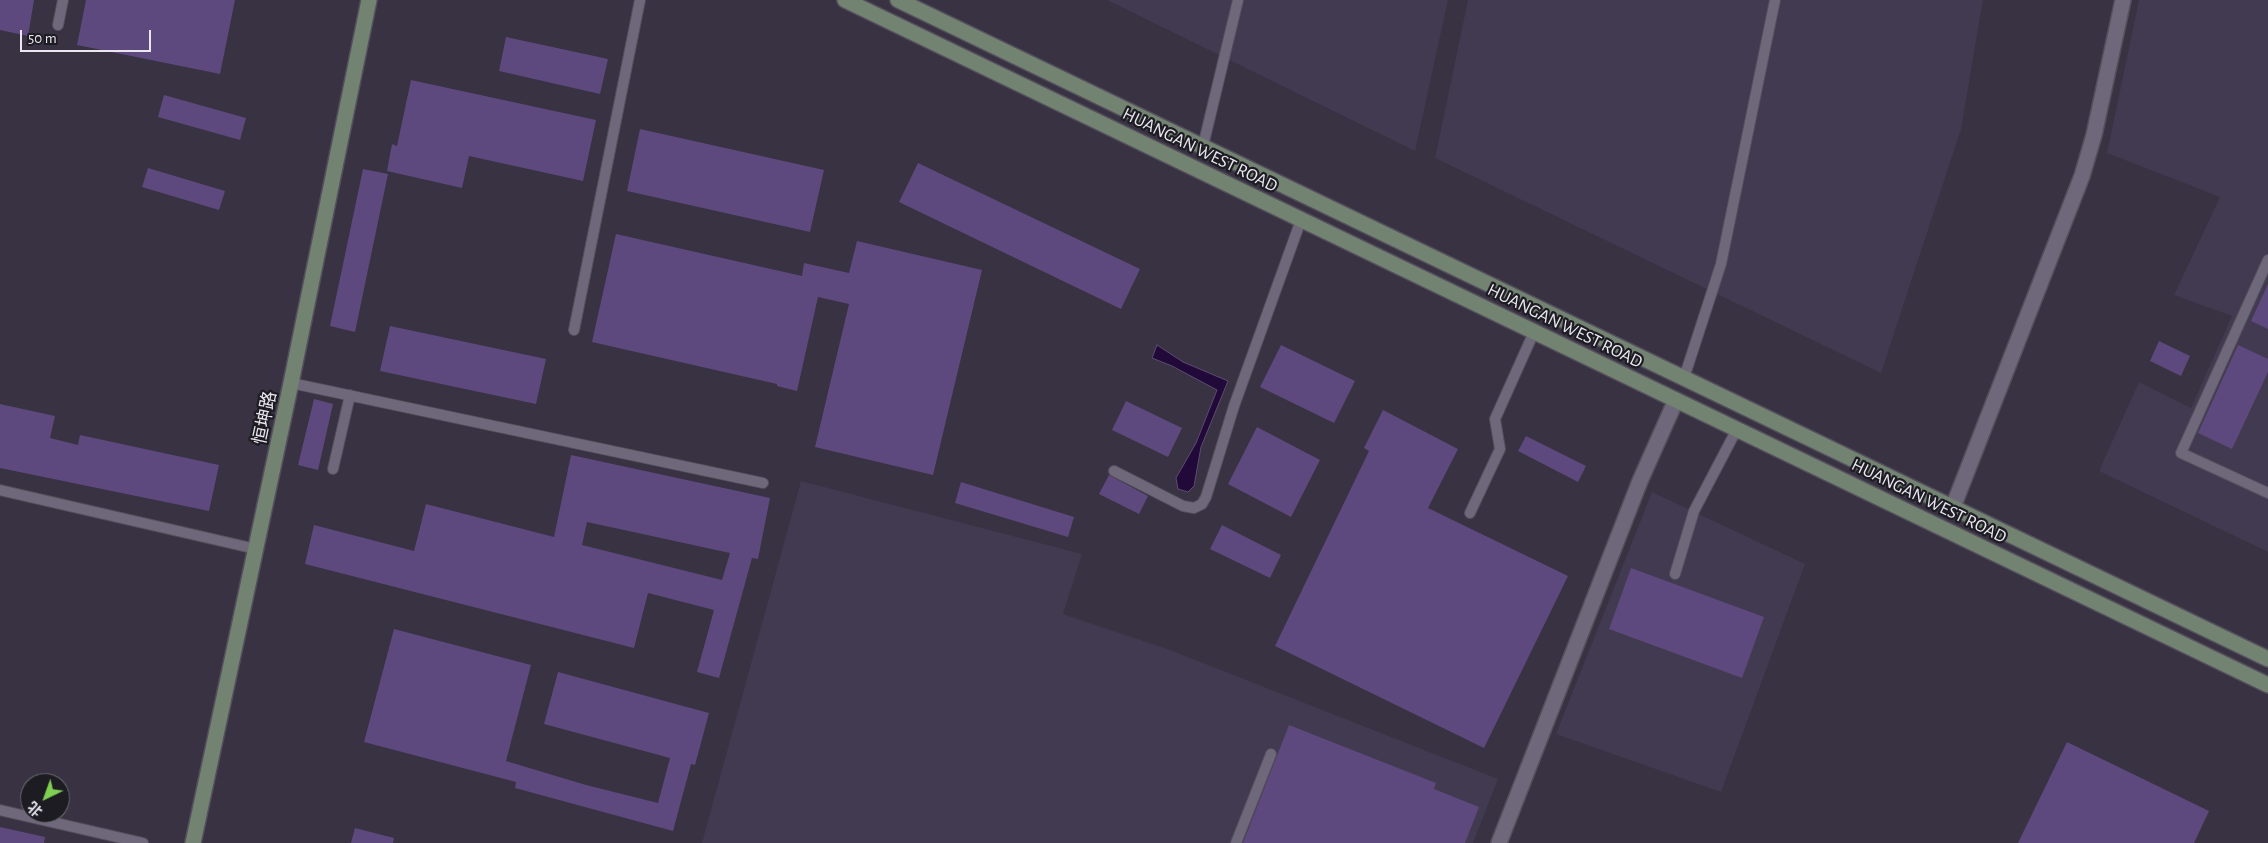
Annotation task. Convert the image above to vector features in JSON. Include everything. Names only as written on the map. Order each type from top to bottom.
[{"type":"street","name":"恒坤路","points":[[193,843],[291,383],[369,0]]},
{"type":"street","name":"HUANGAN WEST ROAD","points":[[845,0],[2268,685]]},
{"type":"street","name":"HUANGAN WEST ROAD","points":[[898,0],[2268,659]]},
{"type":"street","points":[[1953,507],[2082,176],[2094,134],[2123,0]]},
{"type":"street","points":[[1499,843],[1640,480],[1676,400]]},
{"type":"lane","points":[[58,25],[63,0]]},
{"type":"lane","points":[[574,330],[640,0]]},
{"type":"lane","points":[[1203,146],[1238,0]]},
{"type":"lane","points":[[1684,378],[1720,264],[1775,0]]},
{"type":"lane","points":[[1114,471],[1183,506],[1194,508],[1202,504],[1234,406],[1302,220]]},
{"type":"lane","points":[[2268,260],[2181,453],[2268,493]]},
{"type":"lane","points":[[1470,513],[1500,449],[1495,419],[1534,332]]},
{"type":"lane","points":[[291,383],[763,483]]},
{"type":"lane","points":[[333,469],[350,395]]},
{"type":"lane","points":[[1675,574],[1694,511],[1737,429]]},
{"type":"lane","points":[[0,490],[256,549]]},
{"type":"lane","points":[[1236,843],[1270,754]]},
{"type":"lane","points":[[0,810],[143,843]]},
{"type":"shaded area","points":[[1107,0],[1448,0],[1415,151]]},
{"type":"shaded area","points":[[1468,0],[1983,0],[1961,129],[1881,373],[1435,158]]},
{"type":"shaded area","points":[[2139,0],[2268,0],[2268,552],[2099,471],[2139,382],[2191,408],[2232,316],[2174,295],[2220,197],[2107,153]]},
{"type":"shaded area","points":[[1157,345],[1183,362],[1228,381],[1201,447],[1194,486],[1188,492],[1178,489],[1176,478],[1196,443],[1217,390],[1172,366],[1152,358]]},
{"type":"shaded area","points":[[801,481],[1082,554],[1063,614],[1170,650],[1498,779],[1473,843],[702,843]]},
{"type":"shaded area","points":[[1652,492],[1805,564],[1721,792],[1556,734]]},
{"type":"building","points":[[0,0],[34,0],[28,36],[0,30]]},
{"type":"building","points":[[86,0],[235,0],[220,74],[77,45]]},
{"type":"building","points":[[506,37],[608,59],[600,94],[499,71]]},
{"type":"building","points":[[411,80],[596,120],[583,181],[469,156],[462,188],[387,171],[392,144],[397,146]]},
{"type":"building","points":[[164,95],[246,118],[240,140],[158,117]]},
{"type":"building","points":[[640,129],[824,170],[810,232],[627,191]]},
{"type":"building","points":[[918,163],[1140,269],[1121,309],[899,202]]},
{"type":"building","points":[[148,168],[225,191],[219,210],[142,187]]},
{"type":"building","points":[[363,169],[388,174],[355,332],[330,326]]},
{"type":"building","points":[[616,234],[802,276],[804,263],[849,273],[857,241],[982,270],[933,475],[815,447],[849,304],[818,297],[797,391],[777,386],[777,384],[592,342]]},
{"type":"building","points":[[2268,284],[2268,329],[2251,321]]},
{"type":"building","points":[[390,326],[546,359],[536,404],[380,371]]},
{"type":"building","points":[[2159,341],[2190,356],[2181,376],[2150,361]]},
{"type":"building","points":[[1281,345],[1355,381],[1334,423],[1260,387]]},
{"type":"building","points":[[2238,345],[2268,359],[2268,372],[2232,449],[2198,433]]},
{"type":"building","points":[[314,399],[333,404],[318,470],[298,465]]},
{"type":"building","points":[[1126,401],[1182,428],[1168,457],[1112,430]]},
{"type":"building","points":[[0,404],[55,416],[50,438],[78,445],[80,435],[219,465],[209,511],[0,468]]},
{"type":"building","points":[[1383,410],[1458,449],[1428,508],[1568,576],[1484,748],[1275,646],[1369,451],[1364,448]]},
{"type":"building","points":[[1257,427],[1320,460],[1291,517],[1228,484]]},
{"type":"building","points":[[1526,436],[1586,466],[1578,482],[1518,451]]},
{"type":"building","points":[[571,455],[770,498],[758,559],[752,558],[719,678],[697,672],[714,610],[648,593],[634,648],[305,564],[314,525],[414,551],[426,504],[554,537]],"holes":[[[587,522],[730,553],[722,580],[582,545]]]},
{"type":"building","points":[[1109,475],[1148,496],[1139,514],[1099,494]]},
{"type":"building","points":[[961,482],[1074,517],[1068,537],[955,503]]},
{"type":"building","points":[[1222,525],[1281,555],[1270,578],[1210,549]]},
{"type":"building","points":[[1631,568],[1764,617],[1742,678],[1609,629]]},
{"type":"building","points":[[394,629],[531,665],[506,761],[586,785],[658,803],[670,758],[544,724],[558,672],[709,713],[695,765],[691,764],[673,831],[515,788],[516,782],[364,742]]},
{"type":"building","points":[[1289,725],[1436,783],[1434,789],[1479,807],[1465,843],[1243,843]]},
{"type":"building","points":[[2067,742],[2209,811],[2194,843],[2018,843]]},
{"type":"building","points":[[0,827],[45,837],[44,843],[0,843]]},
{"type":"building","points":[[355,828],[394,838],[393,843],[351,843]]}]
